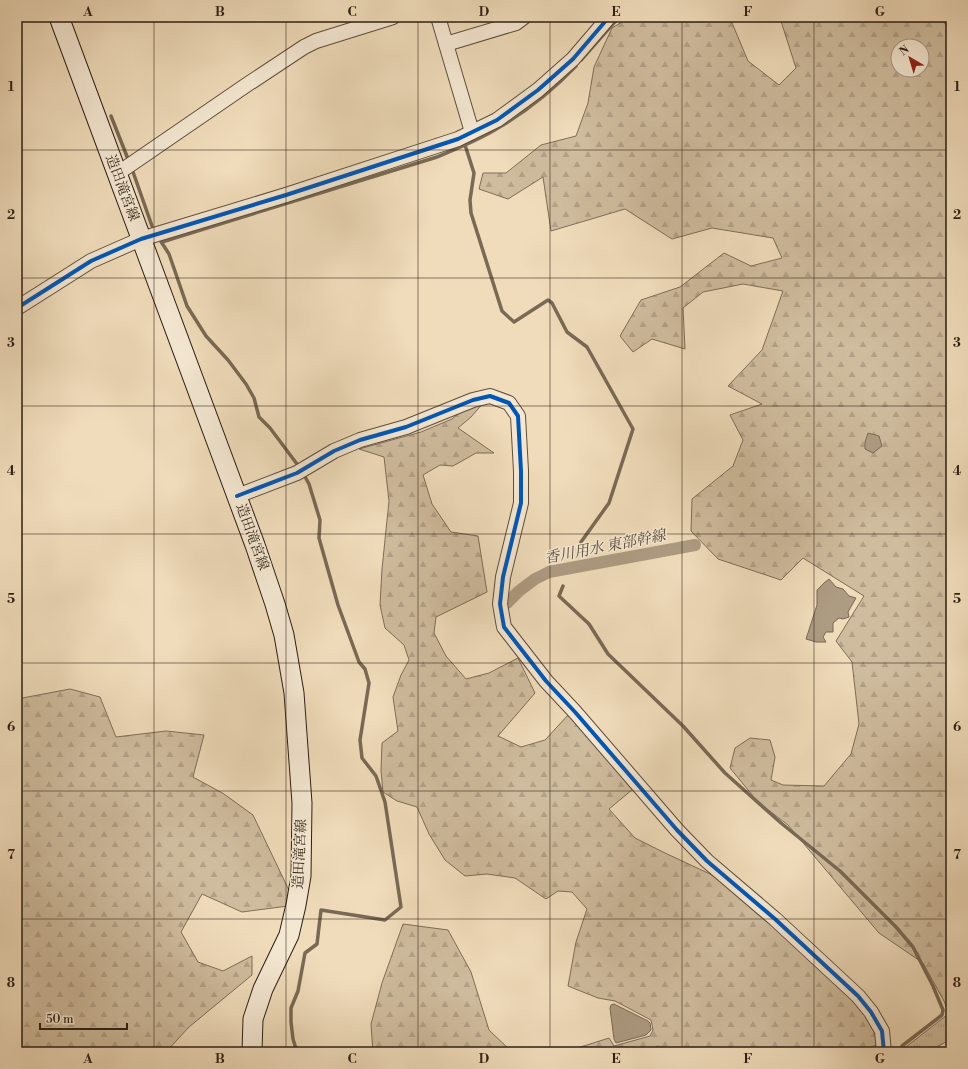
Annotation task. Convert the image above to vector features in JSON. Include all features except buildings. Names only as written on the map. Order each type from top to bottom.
[{"type":"main road","name":"造田滝宮線","points":[[59,17],[237,496],[270,589],[284,635],[294,694],[302,804],[301,876],[296,905],[288,935],[263,989],[253,1019],[252,1052]]},
{"type":"street","points":[[116,172],[124,169],[304,47],[316,41],[392,17]]},
{"type":"street","points":[[438,17],[472,132]]},
{"type":"street","points":[[446,44],[516,23],[524,17]]},
{"type":"street","points":[[17,308],[91,261],[141,239],[286,195],[458,139],[497,120],[538,90],[573,58],[609,17]]},
{"type":"street","points":[[237,496],[302,471],[334,451],[360,440],[406,427],[473,400],[490,396],[509,403],[518,416],[521,503],[503,577],[500,604],[504,627],[546,681],[576,712],[678,830],[707,861],[775,919],[858,996],[871,1012],[882,1031],[884,1052]]},
{"type":"green space","points":[[630,17],[730,18],[748,61],[779,85],[796,68],[780,18],[774,17],[944,17],[945,24],[951,30],[951,1012],[948,1011],[923,963],[879,933],[788,825],[758,802],[730,768],[735,748],[750,738],[770,740],[775,757],[771,780],[783,785],[824,786],[851,754],[859,724],[852,662],[836,641],[864,596],[803,558],[781,580],[718,559],[691,531],[692,499],[733,466],[743,440],[730,415],[762,404],[728,386],[762,350],[783,291],[743,284],[703,292],[683,308],[685,349],[652,339],[633,352],[620,336],[641,300],[680,287],[724,253],[751,266],[782,258],[773,238],[712,228],[672,239],[625,209],[551,231],[543,177],[508,199],[479,189],[483,173],[506,173],[541,145],[576,136],[588,103],[594,67],[612,28]]},
{"type":"green space","points":[[485,401],[471,417],[458,428],[494,453],[476,453],[453,466],[440,465],[423,475],[432,504],[451,532],[478,536],[487,592],[436,617],[434,633],[446,656],[466,679],[489,673],[518,658],[535,693],[498,736],[521,747],[545,740],[569,714],[633,789],[609,809],[635,838],[710,874],[736,891],[848,993],[877,1032],[878,1044],[860,1052],[668,1052],[668,1048],[657,1046],[650,1052],[562,1052],[609,1038],[614,1046],[650,1036],[653,1030],[651,1020],[615,1001],[598,998],[568,986],[576,942],[587,909],[572,892],[558,891],[546,899],[515,878],[487,874],[465,876],[445,860],[429,834],[417,807],[397,801],[383,792],[381,771],[382,743],[398,731],[393,697],[401,675],[409,660],[404,645],[385,628],[380,605],[389,501],[384,457],[359,449],[421,432],[452,419],[461,411]]},
{"type":"green space","points":[[70,689],[100,697],[116,737],[166,731],[204,735],[193,777],[224,794],[253,815],[296,905],[242,912],[202,894],[181,932],[198,962],[223,971],[252,956],[252,975],[189,1027],[166,1052],[17,1052],[17,699]]},
{"type":"green space","points":[[403,924],[448,930],[471,972],[489,1030],[512,1052],[373,1052],[371,1024],[382,983]]},
{"type":"green space","points":[[947,1015],[951,1016],[951,1039],[928,1052],[892,1052],[891,1047],[902,1050]]},
{"type":"shaded area","points":[[868,433],[879,436],[882,446],[873,453],[865,449],[865,442]]},
{"type":"shaded area","points":[[829,579],[836,587],[843,589],[849,596],[856,598],[848,612],[849,617],[843,619],[839,618],[833,623],[833,632],[826,632],[823,637],[826,642],[816,642],[806,639],[817,605],[817,590]]},
{"type":"shaded area","points":[[614,1004],[648,1021],[650,1023],[651,1030],[646,1035],[616,1043],[614,1039],[610,1008],[611,1005]]},
{"type":"waterway","points":[[581,60],[619,17]]},
{"type":"waterway","points":[[162,242],[437,157],[468,144],[519,115],[549,92],[576,66]]},
{"type":"waterway","points":[[111,116],[128,159]]},
{"type":"waterway","points":[[465,145],[474,173],[470,200],[471,213],[502,311],[514,322],[548,300],[552,303],[567,332],[587,347],[633,429],[609,503],[581,542]]},
{"type":"waterway","points":[[132,169],[152,226]]},
{"type":"waterway","points":[[160,240],[169,254],[187,306],[206,336],[228,360],[246,384],[254,398],[259,417],[270,428],[300,468]]},
{"type":"waterway","points":[[297,1052],[293,1039],[291,1008],[298,991],[305,953],[317,944],[321,910],[385,920],[401,907],[385,802],[376,776],[362,758],[360,740],[369,683],[365,669],[359,662],[338,605],[319,538],[320,520],[309,484],[303,473]]},
{"type":"waterway","name":"香川用水 東部幹線","points":[[507,603],[519,591],[535,579],[549,572],[695,545]]},
{"type":"waterway","points":[[563,586],[559,596],[589,624],[608,654],[683,726],[725,773],[781,823],[840,871],[896,927],[913,947],[933,986],[943,1010],[942,1015],[902,1046]]},
{"type":"cycle path","points":[[17,308],[91,261],[141,239],[286,195],[458,139],[497,120],[538,90],[573,59],[609,17]]},
{"type":"cycle path","points":[[237,496],[297,473],[334,451],[360,440],[406,427],[473,400],[490,396],[509,403],[518,416],[521,503],[503,577],[500,604],[504,627],[546,681],[575,712],[677,830],[707,861],[775,919],[858,996],[871,1012],[882,1031],[884,1052]]}]
